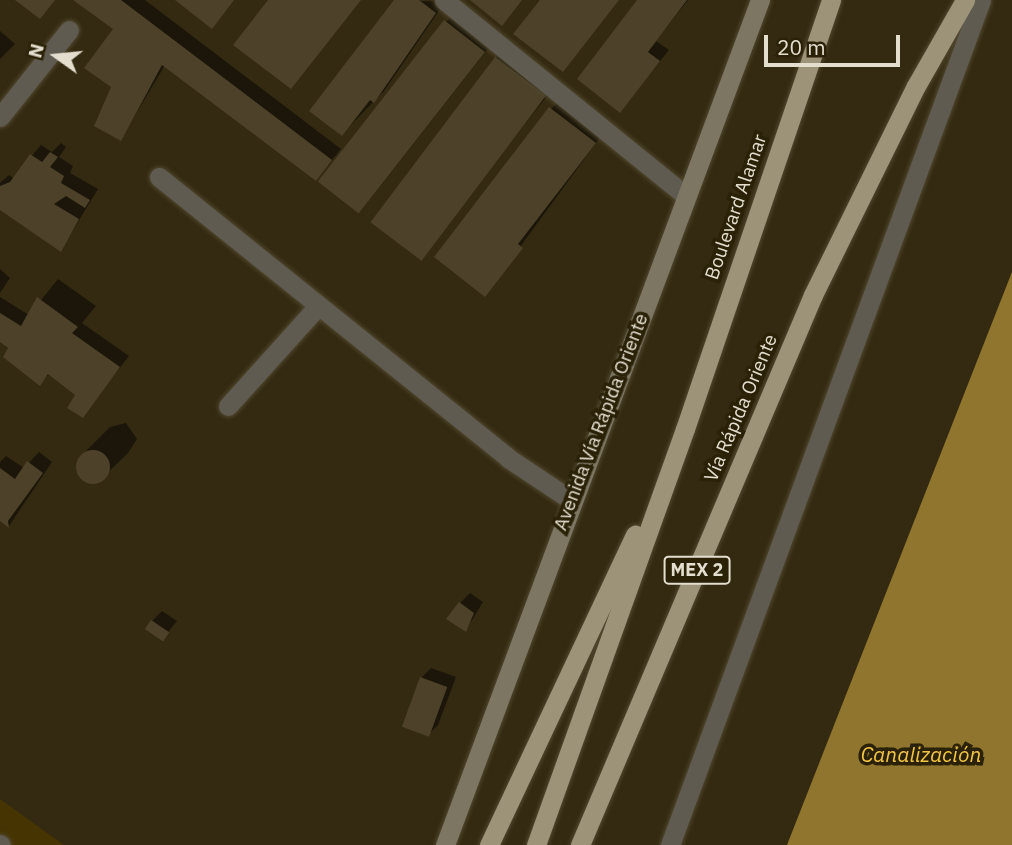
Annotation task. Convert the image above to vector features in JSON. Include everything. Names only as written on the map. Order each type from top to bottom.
[{"type":"highway","name":"Boulevard Alamar","points":[[685,429],[831,0]]},
{"type":"highway","name":"Vía Rápida Oriente","points":[[580,845],[813,295],[916,86],[965,0]]},
{"type":"highway","points":[[489,845],[685,429]]},
{"type":"highway","points":[[536,845],[685,429]]},
{"type":"main road","name":"Avenida Vía Rápida Oriente","points":[[445,845],[571,500],[760,0]]},
{"type":"street","points":[[444,0],[686,196]]},
{"type":"street","points":[[670,845],[981,0]]},
{"type":"street","points":[[0,117],[69,30]]},
{"type":"street","points":[[159,177],[508,458],[571,500]]},
{"type":"street","points":[[228,406],[318,306]]},
{"type":"shaded area","points":[[0,799],[64,845],[0,845]]},
{"type":"water","name":"Canalización","points":[[1012,272],[1012,845],[787,845]]},
{"type":"building","points":[[15,0],[55,0],[40,19]]},
{"type":"building","points":[[73,0],[121,0],[332,160],[316,181],[162,65],[121,141],[94,126],[111,87],[84,68],[113,29]]},
{"type":"building","points":[[175,0],[234,0],[212,29]]},
{"type":"building","points":[[268,0],[361,0],[291,89],[233,45]]},
{"type":"building","points":[[394,0],[419,0],[436,13],[374,103],[370,100],[342,136],[309,111]]},
{"type":"building","points":[[470,0],[522,0],[502,26]]},
{"type":"building","points":[[540,0],[619,0],[563,72],[513,34]]},
{"type":"building","points":[[637,0],[687,0],[648,52],[660,61],[620,113],[577,79]]},
{"type":"building","points":[[444,20],[485,52],[359,214],[318,182]]},
{"type":"building","points":[[495,57],[546,96],[422,261],[370,222]]},
{"type":"building","points":[[549,107],[596,143],[518,244],[523,248],[485,297],[434,257]]},
{"type":"building","points":[[50,152],[58,157],[50,167],[64,176],[61,183],[90,200],[85,208],[66,196],[54,204],[79,219],[61,252],[0,210],[0,186],[10,182],[30,154],[42,162]]},
{"type":"building","points":[[37,297],[78,327],[72,333],[120,367],[83,418],[67,408],[75,395],[48,374],[40,386],[3,357],[8,348],[0,342],[0,313],[21,326]]},
{"type":"building","points":[[93,450],[105,455],[110,467],[105,479],[93,484],[81,479],[76,467],[81,455]]},
{"type":"building","points":[[27,461],[43,473],[8,521],[9,528],[0,521],[0,468],[15,479]]},
{"type":"building","points":[[459,602],[474,613],[466,632],[446,619]]},
{"type":"building","points":[[151,620],[169,632],[163,641],[145,629]]},
{"type":"building","points":[[420,677],[447,687],[429,737],[402,727]]}]
